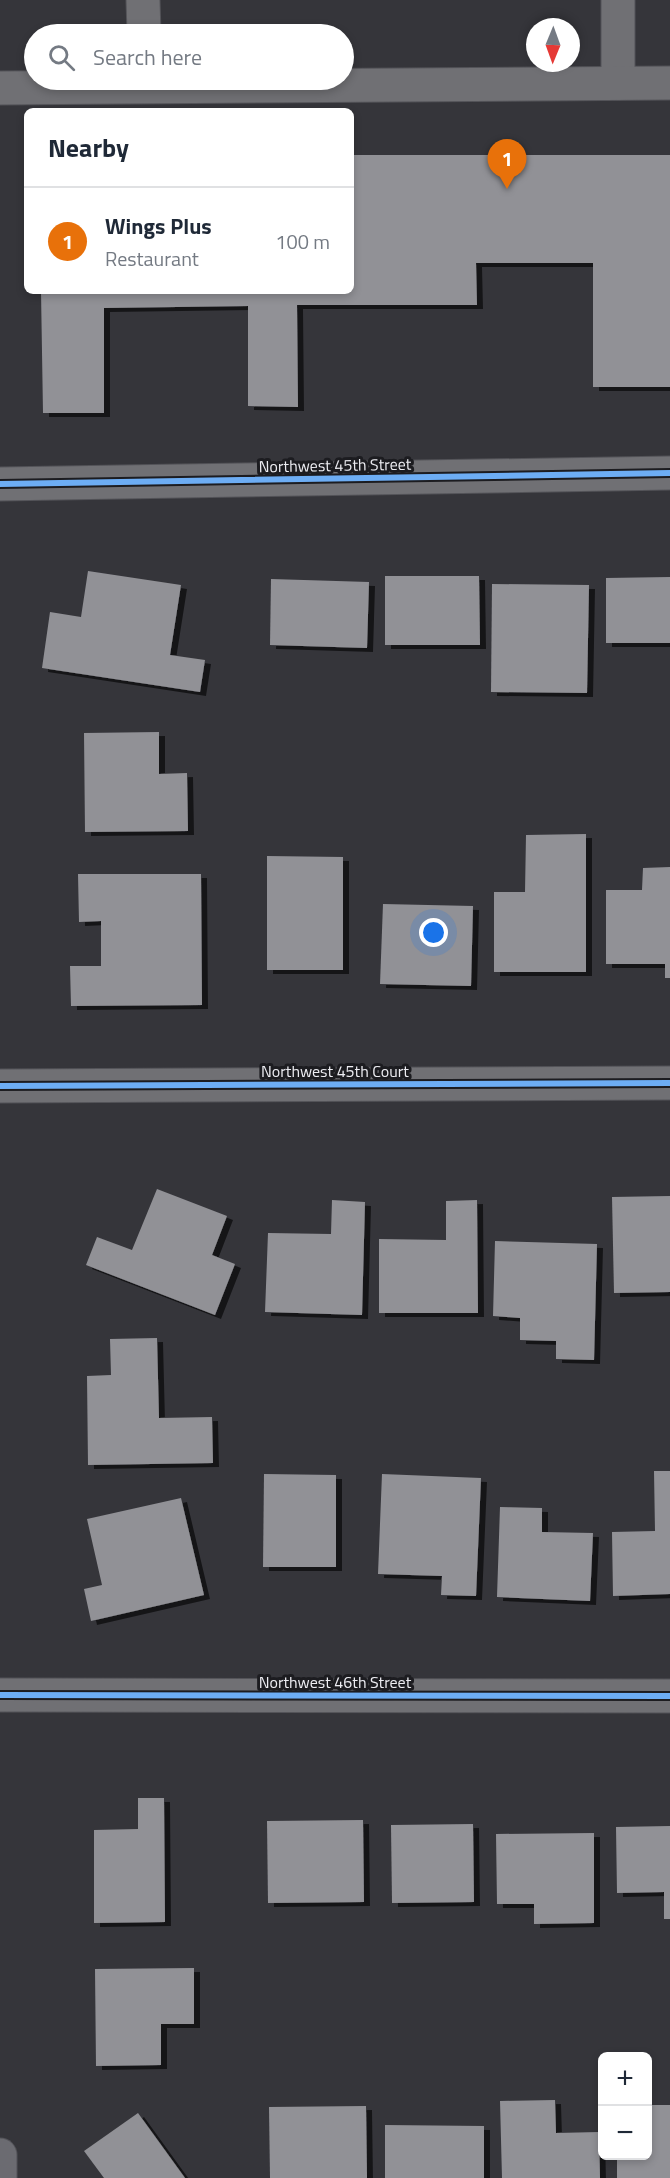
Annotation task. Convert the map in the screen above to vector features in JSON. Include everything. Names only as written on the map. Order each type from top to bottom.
[{"type":"main road","points":[[0,2155],[0,2178]]},
{"type":"street","points":[[143,0],[144,24]]},
{"type":"street","points":[[618,0],[618,84]]},
{"type":"street","points":[[354,83],[670,83]]},
{"type":"street","points":[[0,88],[24,87]]},
{"type":"street","name":"Northwest 45th Street","points":[[0,484],[670,473]]},
{"type":"street","name":"Northwest 45th Court","points":[[0,1086],[670,1083]]},
{"type":"street","name":"Northwest 46th Street","points":[[0,1695],[670,1696]]},
{"type":"building","points":[[354,155],[670,155],[670,387],[593,387],[593,263],[476,263],[477,305],[297,305],[298,407],[248,406],[248,306],[104,308],[104,413],[43,413],[41,294],[354,294]]},
{"type":"building","points":[[88,571],[181,585],[170,655],[205,660],[200,692],[42,668],[50,612],[81,617]]},
{"type":"building","points":[[385,576],[479,576],[480,645],[385,645]]},
{"type":"building","points":[[670,577],[670,643],[606,643],[606,578]]},
{"type":"building","points":[[271,579],[369,582],[367,648],[270,645]]},
{"type":"building","points":[[492,584],[589,585],[587,693],[491,692]]},
{"type":"building","points":[[159,732],[159,774],[187,773],[188,831],[85,832],[84,733]]},
{"type":"building","points":[[586,834],[586,972],[494,972],[494,892],[525,892],[526,835]]},
{"type":"building","points":[[267,856],[343,857],[343,970],[267,970]]},
{"type":"building","points":[[670,867],[670,978],[665,978],[665,964],[606,964],[606,890],[642,890],[643,868]]},
{"type":"building","points":[[78,874],[201,874],[202,1005],[71,1006],[70,966],[101,966],[101,921],[79,922]]},
{"type":"building","points":[[383,904],[473,906],[471,986],[380,984]]},
{"type":"building","points":[[157,1189],[227,1216],[212,1255],[235,1264],[215,1315],[86,1265],[97,1237],[132,1250]]},
{"type":"building","points":[[670,1196],[670,1292],[614,1293],[612,1197]]},
{"type":"building","points":[[332,1200],[365,1202],[362,1315],[265,1312],[268,1233],[331,1234]]},
{"type":"building","points":[[477,1200],[478,1313],[379,1313],[379,1239],[446,1240],[446,1201]]},
{"type":"building","points":[[495,1241],[597,1244],[594,1360],[556,1359],[556,1341],[520,1340],[520,1318],[493,1316]]},
{"type":"building","points":[[157,1338],[159,1418],[212,1417],[213,1463],[88,1465],[87,1376],[111,1375],[110,1339]]},
{"type":"building","points":[[654,1471],[670,1471],[670,1594],[613,1596],[612,1532],[655,1531]]},
{"type":"building","points":[[264,1474],[336,1475],[336,1567],[263,1567]]},
{"type":"building","points":[[382,1474],[481,1478],[476,1596],[441,1595],[442,1576],[378,1574]]},
{"type":"building","points":[[181,1498],[204,1595],[91,1621],[84,1589],[102,1585],[87,1519]]},
{"type":"building","points":[[500,1507],[542,1508],[542,1532],[593,1533],[590,1601],[497,1597]]},
{"type":"building","points":[[138,1798],[164,1798],[165,1922],[94,1923],[94,1830],[138,1829]]},
{"type":"building","points":[[363,1820],[364,1902],[268,1903],[267,1821]]},
{"type":"building","points":[[473,1824],[474,1902],[392,1903],[391,1825]]},
{"type":"building","points":[[670,1826],[670,1919],[664,1919],[664,1892],[617,1893],[616,1827]]},
{"type":"building","points":[[594,1833],[594,1923],[534,1924],[534,1904],[497,1904],[496,1834]]},
{"type":"building","points":[[194,1968],[194,2024],[161,2024],[161,2065],[96,2066],[95,1969]]},
{"type":"building","points":[[555,2100],[556,2133],[598,2132],[600,2178],[502,2178],[500,2101]]},
{"type":"building","points":[[652,2105],[670,2105],[670,2178],[617,2178],[617,2160],[652,2160]]},
{"type":"building","points":[[366,2106],[367,2178],[270,2178],[269,2107]]},
{"type":"building","points":[[138,2113],[185,2178],[104,2178],[84,2151]]},
{"type":"building","points":[[385,2125],[484,2126],[484,2178],[385,2178]]},
{"type":"cycle path","points":[[0,484],[670,473]]},
{"type":"cycle path","points":[[0,1086],[670,1083]]},
{"type":"cycle path","points":[[0,1695],[670,1696]]},
{"type":"place","name":"Wings Plus","points":[[507,189]]}]
